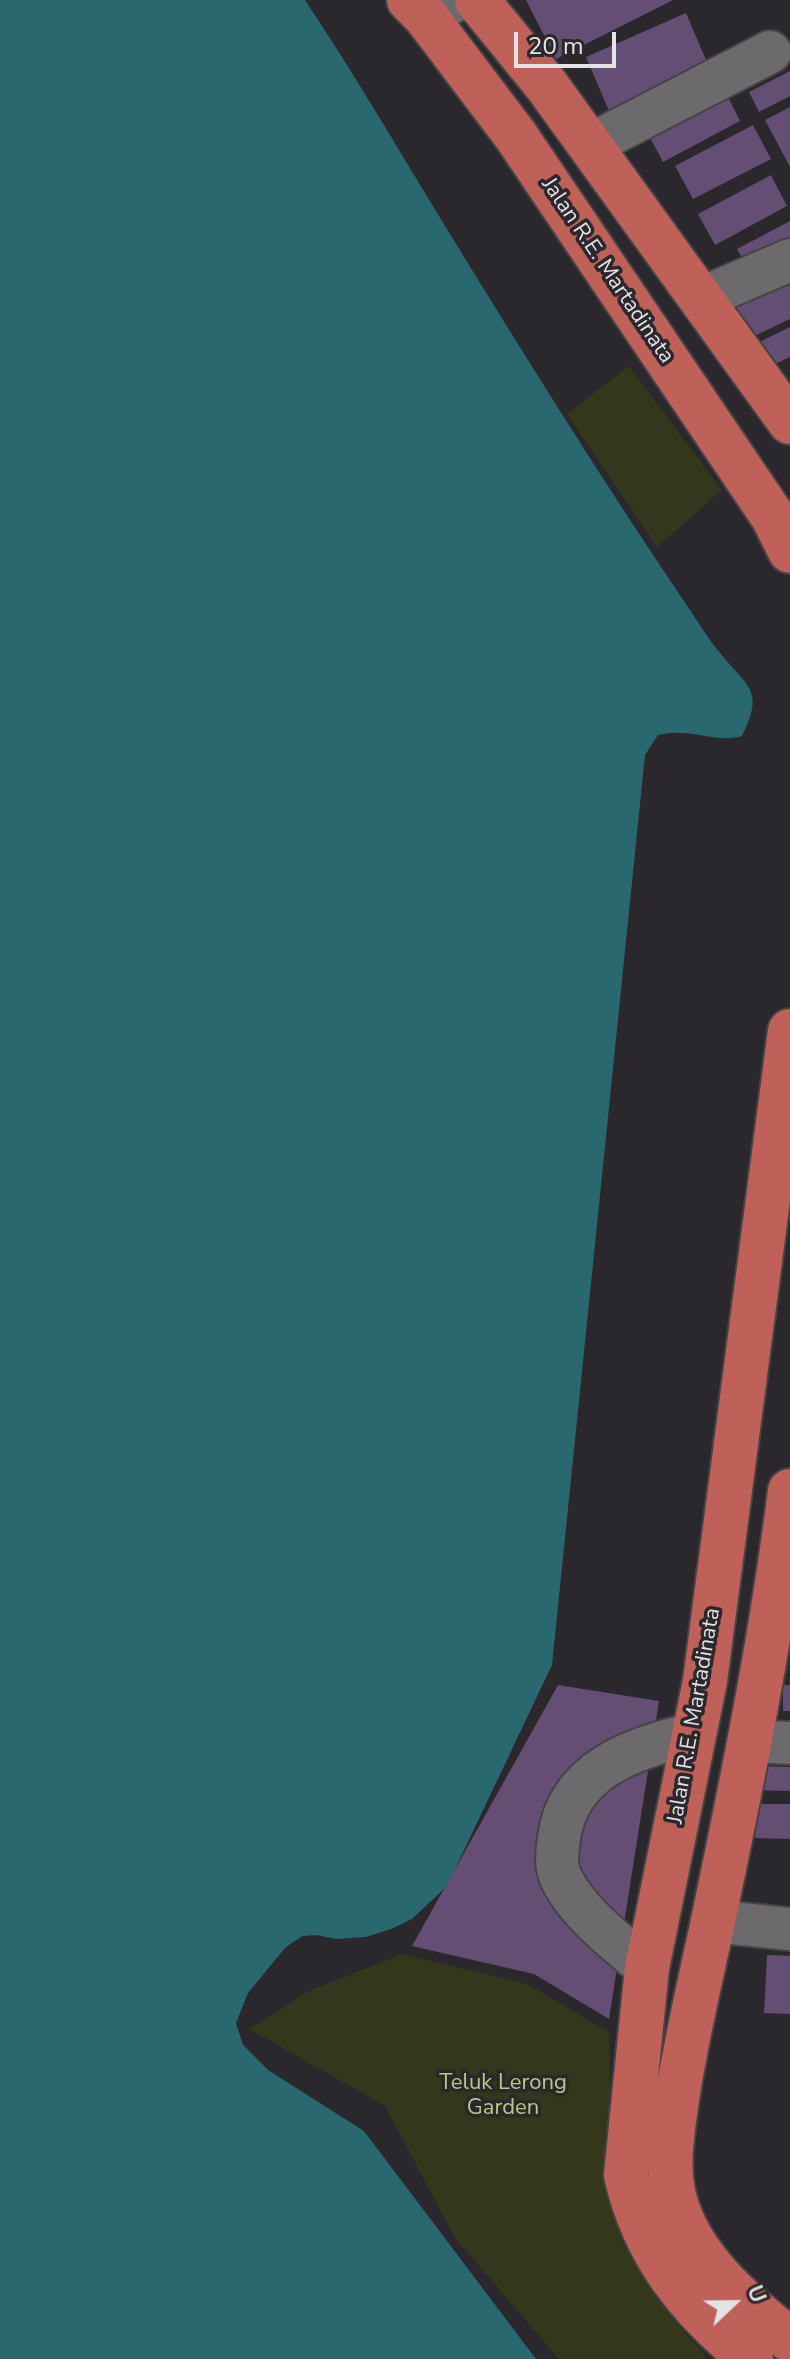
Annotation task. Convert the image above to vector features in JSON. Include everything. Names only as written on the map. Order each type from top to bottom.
[{"type":"highway","points":[[477,0],[547,86],[790,422]]},
{"type":"highway","name":"Jalan R.E. Martadinata","points":[[430,6],[773,517],[790,551]]},
{"type":"highway","name":"Jalan R.E. Martadinata","points":[[751,2359],[720,2333],[674,2284],[632,2201],[626,2175],[627,2141],[647,1968],[705,1681],[790,1031]]},
{"type":"highway","points":[[789,1506],[770,1742],[713,1921],[681,2072],[671,2162],[674,2196],[694,2240],[722,2282],[745,2305],[790,2340]]},
{"type":"street","points":[[590,145],[770,52]]},
{"type":"street","points":[[702,298],[790,260]]},
{"type":"street","points":[[647,1968],[602,1930],[560,1877],[557,1852],[562,1818],[570,1801],[588,1780],[624,1755],[652,1743],[694,1734]]},
{"type":"street","points":[[713,1921],[790,1929]]},
{"type":"green space","points":[[629,366],[722,490],[657,547],[567,414]]},
{"type":"green space","name":"Teluk Lerong Garden","points":[[402,1954],[527,1984],[609,2032],[613,2154],[647,2267],[679,2326],[708,2359],[559,2359],[455,2238],[385,2106],[249,2029],[309,1991]]},
{"type":"water","points":[[0,0],[305,0],[596,468],[706,634],[750,689],[752,708],[742,736],[658,735],[645,755],[552,1665],[447,1886],[412,1919],[391,1929],[366,1937],[337,1939],[316,1935],[303,1936],[293,1942],[248,1993],[236,2023],[243,2045],[268,2070],[364,2131],[536,2359],[0,2359]]},
{"type":"building","points":[[526,0],[673,0],[556,59]]},
{"type":"building","points":[[686,13],[709,67],[609,111],[586,57]]},
{"type":"building","points":[[790,71],[790,96],[759,112],[749,92]]},
{"type":"building","points":[[725,91],[740,121],[663,162],[647,132]]},
{"type":"building","points":[[790,107],[790,167],[765,120]]},
{"type":"building","points":[[753,125],[771,159],[693,199],[675,166]]},
{"type":"building","points":[[771,175],[787,206],[715,245],[698,214]]},
{"type":"building","points":[[790,221],[790,252],[750,273],[737,249]]},
{"type":"building","points":[[790,279],[790,319],[744,341],[728,308]]},
{"type":"building","points":[[790,327],[790,357],[762,370],[751,346]]},
{"type":"building","points":[[558,1685],[659,1701],[609,2019],[534,1974],[412,1946]]},
{"type":"building","points":[[783,1685],[790,1685],[790,1711],[783,1711]]},
{"type":"building","points":[[755,1766],[790,1767],[790,1791],[754,1790]]},
{"type":"building","points":[[756,1804],[790,1804],[790,1839],[755,1838]]},
{"type":"building","points":[[767,1955],[790,1956],[790,2014],[764,2013]]}]
